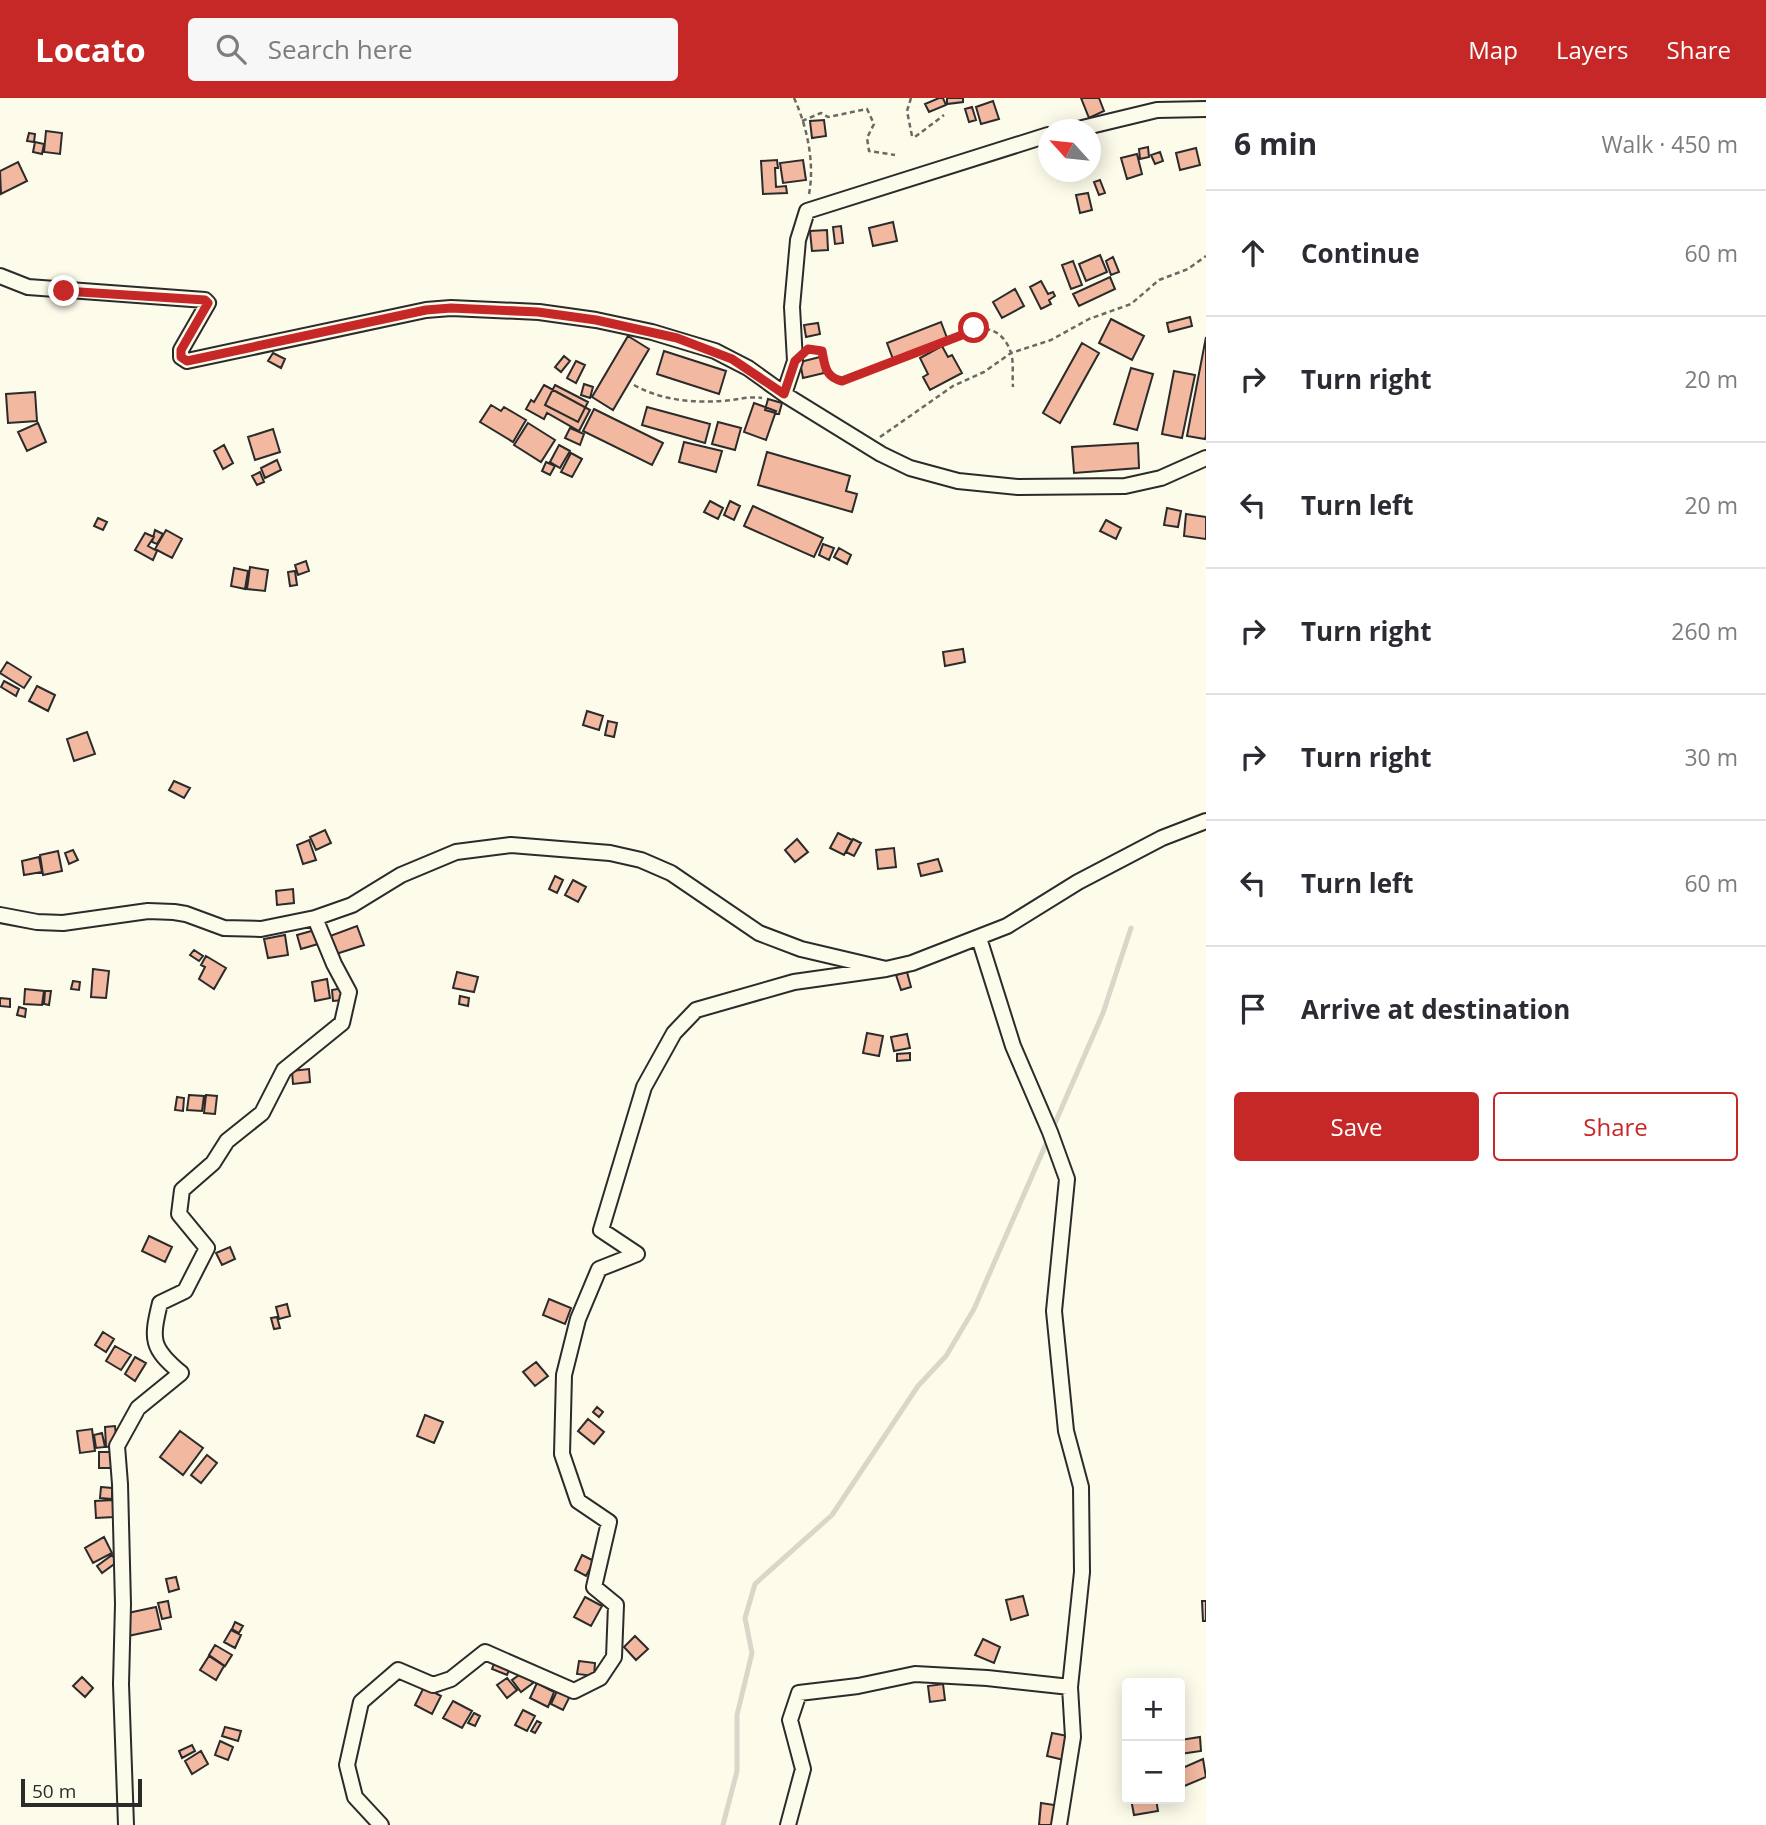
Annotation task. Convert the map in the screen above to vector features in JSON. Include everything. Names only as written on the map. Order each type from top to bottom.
[{"type":"street","points":[[1101,123],[1157,110],[1206,109]]},
{"type":"street","points":[[782,392],[795,361],[792,307],[799,240],[807,211],[1038,138]]},
{"type":"street","points":[[0,276],[28,287],[205,300],[208,303],[181,350],[181,357],[187,361],[426,310],[451,308],[529,311],[596,320],[677,338],[732,359],[860,442],[900,463],[958,481],[1018,487],[1125,486],[1172,474],[1206,458]]},
{"type":"street","points":[[381,1825],[355,1797],[347,1765],[360,1702],[398,1670],[433,1685],[451,1679],[485,1652],[573,1691],[600,1678],[614,1657],[616,1605],[594,1587],[608,1522],[578,1502],[562,1454],[564,1376],[578,1318],[599,1269],[637,1254],[601,1230],[644,1087],[674,1033],[696,1010],[794,982],[912,963],[979,938],[1007,926],[1102,869],[1162,838],[1206,821]]},
{"type":"street","points":[[0,915],[37,922],[63,923],[148,911],[174,912],[224,928],[261,929],[315,918],[352,905],[401,875],[456,852],[511,845],[610,853],[641,860],[671,873],[759,933],[800,949],[886,969]]},
{"type":"street","points":[[126,1825],[121,1684],[123,1604],[117,1446],[138,1408],[181,1373],[162,1357],[153,1334],[160,1303],[185,1291],[207,1248],[179,1214],[182,1190],[213,1163],[227,1141],[262,1113],[284,1070],[342,1023],[349,992],[315,918]]},
{"type":"street","points":[[979,938],[1013,1046],[1067,1179],[1054,1311],[1066,1431],[1082,1487],[1082,1572],[1070,1687],[1073,1737],[1059,1825]]},
{"type":"street","points":[[788,1825],[803,1769],[790,1720],[799,1693],[858,1686],[915,1674],[1070,1687]]},
{"type":"path","points":[[794,98],[807,140],[811,180],[807,211]]},
{"type":"path","points":[[911,98],[907,111],[912,136],[915,138],[944,115]]},
{"type":"path","points":[[802,121],[821,113],[828,117],[867,109],[874,124],[867,138],[869,151],[895,155]]},
{"type":"path","points":[[860,442],[880,438],[953,386],[984,372],[1012,354],[1051,340],[1089,319],[1131,304],[1159,280],[1188,269],[1206,256]]},
{"type":"path","points":[[795,361],[808,349],[822,351],[825,371],[833,379],[842,381],[974,328],[984,327],[1002,338],[1012,354],[1013,387]]},
{"type":"path","points":[[634,385],[648,394],[701,401],[724,401],[751,396],[763,398],[782,392]]},
{"type":"building","points":[[943,98],[946,105],[929,112],[925,104]]},
{"type":"building","points":[[947,98],[963,98],[963,102],[947,104]]},
{"type":"building","points":[[1081,98],[1099,98],[1104,111],[1089,118]]},
{"type":"building","points":[[993,101],[999,119],[981,124],[976,107]]},
{"type":"building","points":[[972,107],[976,120],[969,122],[965,109]]},
{"type":"building","points":[[824,120],[826,136],[812,138],[810,121]]},
{"type":"building","points":[[46,131],[62,133],[60,154],[44,152]]},
{"type":"building","points":[[29,133],[35,134],[34,142],[27,141]]},
{"type":"building","points":[[35,142],[44,144],[42,154],[33,152]]},
{"type":"building","points":[[1148,147],[1149,157],[1140,159],[1139,149]]},
{"type":"building","points":[[1196,148],[1200,165],[1180,170],[1176,153]]},
{"type":"building","points":[[1160,152],[1163,161],[1155,164],[1151,155]]},
{"type":"building","points":[[1137,154],[1142,174],[1127,179],[1121,158]]},
{"type":"building","points":[[777,160],[776,187],[786,186],[787,193],[763,194],[761,161]]},
{"type":"building","points":[[803,160],[806,180],[783,183],[780,163]]},
{"type":"building","points":[[18,162],[27,181],[1,194],[0,171]]},
{"type":"building","points":[[1094,182],[1101,182],[1105,193],[1099,195]]},
{"type":"building","points":[[1088,193],[1092,210],[1080,213],[1076,195]]},
{"type":"building","points":[[893,222],[897,241],[873,246],[869,228]]},
{"type":"building","points":[[841,226],[843,243],[835,244],[833,227]]},
{"type":"building","points":[[827,230],[828,250],[812,251],[810,231]]},
{"type":"building","points":[[1100,255],[1107,272],[1086,281],[1079,264]]},
{"type":"building","points":[[1113,257],[1119,272],[1111,275],[1106,261]]},
{"type":"building","points":[[1073,261],[1082,285],[1071,289],[1062,265]]},
{"type":"building","points":[[1110,277],[1115,289],[1079,306],[1073,294]]},
{"type":"building","points":[[1041,281],[1048,294],[1053,292],[1055,296],[1049,300],[1051,304],[1041,309],[1030,287]]},
{"type":"building","points":[[1015,289],[1024,306],[1002,318],[993,302]]},
{"type":"building","points":[[1190,317],[1192,326],[1169,332],[1167,323]]},
{"type":"building","points":[[1111,319],[1144,336],[1132,360],[1099,343]]},
{"type":"building","points":[[941,322],[947,338],[893,359],[887,343]]},
{"type":"building","points":[[818,323],[820,334],[806,337],[804,325]]},
{"type":"building","points":[[628,336],[649,349],[613,410],[592,397]]},
{"type":"building","points":[[1206,337],[1206,435],[1205,439],[1187,436]]},
{"type":"building","points":[[1082,343],[1099,353],[1060,423],[1043,413]]},
{"type":"building","points":[[942,346],[948,357],[952,355],[962,373],[930,390],[923,377],[928,374],[920,358]]},
{"type":"building","points":[[664,351],[726,371],[719,394],[657,374]]},
{"type":"building","points":[[273,353],[285,359],[281,368],[268,361]]},
{"type":"building","points":[[564,356],[570,361],[561,372],[555,367]]},
{"type":"building","points":[[820,357],[824,373],[803,378],[800,362]]},
{"type":"building","points":[[576,361],[585,365],[576,383],[567,378]]},
{"type":"building","points":[[1131,368],[1153,374],[1137,430],[1114,424]]},
{"type":"building","points":[[1174,371],[1195,375],[1182,438],[1162,434]]},
{"type":"building","points":[[584,384],[593,387],[590,398],[581,395]]},
{"type":"building","points":[[544,385],[590,410],[579,431],[547,413],[544,419],[526,409],[531,400],[534,402]]},
{"type":"building","points":[[555,385],[588,402],[578,422],[545,405]]},
{"type":"building","points":[[35,392],[37,421],[8,423],[6,394]]},
{"type":"building","points":[[768,399],[782,403],[779,414],[765,410]]},
{"type":"building","points":[[754,403],[776,411],[766,440],[744,432]]},
{"type":"building","points":[[491,405],[501,411],[504,407],[526,420],[513,442],[480,422]]},
{"type":"building","points":[[647,407],[710,424],[705,443],[642,425]]},
{"type":"building","points":[[594,409],[663,443],[652,465],[583,431]]},
{"type":"building","points":[[718,422],[741,428],[735,450],[712,444]]},
{"type":"building","points":[[38,423],[46,442],[27,451],[18,432]]},
{"type":"building","points":[[528,423],[555,440],[541,462],[514,445]]},
{"type":"building","points":[[570,428],[584,434],[580,445],[565,438]]},
{"type":"building","points":[[273,429],[280,452],[255,460],[248,437]]},
{"type":"building","points":[[684,442],[722,451],[716,472],[679,462]]},
{"type":"building","points":[[1138,443],[1139,468],[1074,473],[1072,447]]},
{"type":"building","points":[[224,445],[233,463],[223,469],[214,451]]},
{"type":"building","points":[[559,445],[570,451],[560,468],[550,462]]},
{"type":"building","points":[[767,452],[850,476],[846,491],[857,494],[852,512],[758,485]]},
{"type":"building","points":[[571,453],[582,459],[572,477],[561,472]]},
{"type":"building","points":[[277,460],[281,470],[265,478],[261,468]]},
{"type":"building","points":[[546,462],[555,466],[550,475],[542,471]]},
{"type":"building","points":[[260,472],[264,482],[257,485],[252,476]]},
{"type":"building","points":[[710,501],[723,508],[718,519],[704,512]]},
{"type":"building","points":[[730,501],[740,506],[734,520],[724,515]]},
{"type":"building","points":[[753,506],[823,538],[814,557],[744,526]]},
{"type":"building","points":[[1167,508],[1181,511],[1178,527],[1164,525]]},
{"type":"building","points":[[1186,514],[1206,517],[1206,539],[1184,536]]},
{"type":"building","points":[[98,518],[107,522],[103,530],[94,526]]},
{"type":"building","points":[[1106,520],[1121,528],[1116,539],[1100,531]]},
{"type":"building","points":[[155,530],[163,534],[157,544],[152,542]]},
{"type":"building","points":[[166,530],[182,539],[172,558],[155,549]]},
{"type":"building","points":[[145,533],[154,537],[148,546],[157,551],[153,560],[135,550]]},
{"type":"building","points":[[823,544],[834,548],[829,560],[819,555]]},
{"type":"building","points":[[839,548],[851,555],[847,564],[834,557]]},
{"type":"building","points":[[306,561],[309,571],[298,575],[295,565]]},
{"type":"building","points":[[250,567],[268,570],[265,591],[247,589]]},
{"type":"building","points":[[234,568],[248,571],[245,589],[231,586]]},
{"type":"building","points":[[295,571],[297,585],[290,586],[288,572]]},
{"type":"building","points":[[963,649],[965,662],[945,666],[943,652]]},
{"type":"building","points":[[7,662],[31,677],[24,688],[0,673]]},
{"type":"building","points":[[4,681],[19,689],[16,696],[1,687]]},
{"type":"building","points":[[37,686],[55,695],[48,711],[29,701]]},
{"type":"building","points":[[587,711],[603,716],[599,730],[583,725]]},
{"type":"building","points":[[608,721],[617,723],[614,737],[605,735]]},
{"type":"building","points":[[87,732],[95,754],[74,761],[67,739]]},
{"type":"building","points":[[174,781],[190,788],[184,798],[169,790]]},
{"type":"building","points":[[325,830],[331,843],[316,850],[310,837]]},
{"type":"building","points":[[838,833],[852,840],[844,855],[830,848]]},
{"type":"building","points":[[797,839],[808,852],[795,862],[785,850]]},
{"type":"building","points":[[853,839],[861,843],[854,856],[846,852]]},
{"type":"building","points":[[309,840],[316,860],[303,864],[297,845]]},
{"type":"building","points":[[894,848],[896,867],[878,869],[876,850]]},
{"type":"building","points":[[73,850],[78,860],[69,864],[65,853]]},
{"type":"building","points":[[58,851],[62,871],[43,875],[40,855]]},
{"type":"building","points":[[39,857],[42,872],[24,875],[22,861]]},
{"type":"building","points":[[938,859],[942,871],[921,876],[918,864]]},
{"type":"building","points":[[555,876],[563,880],[557,893],[549,889]]},
{"type":"building","points":[[573,880],[586,887],[578,902],[565,895]]},
{"type":"building","points":[[293,889],[294,903],[277,905],[276,891]]},
{"type":"building","points":[[357,926],[364,945],[336,954],[330,936]]},
{"type":"building","points":[[315,930],[318,944],[301,949],[297,935]]},
{"type":"building","points":[[285,935],[288,955],[268,958],[264,939]]},
{"type":"building","points":[[194,950],[203,956],[199,961],[190,955]]},
{"type":"building","points":[[206,956],[226,968],[214,989],[199,979],[205,967],[201,965]]},
{"type":"building","points":[[93,969],[109,971],[106,998],[91,997]]},
{"type":"building","points":[[457,972],[478,977],[474,992],[453,988]]},
{"type":"building","points":[[907,972],[911,987],[901,990],[896,975]]},
{"type":"building","points":[[327,979],[330,998],[315,1001],[312,982]]},
{"type":"building","points":[[73,981],[80,982],[79,990],[71,989]]},
{"type":"building","points":[[343,988],[344,1000],[333,1001],[332,990]]},
{"type":"building","points":[[25,989],[44,991],[42,1005],[24,1004]]},
{"type":"building","points":[[45,991],[51,991],[49,1005],[44,1004]]},
{"type":"building","points":[[460,996],[469,998],[468,1006],[459,1004]]},
{"type":"building","points":[[0,998],[10,999],[10,1007],[0,1006]]},
{"type":"building","points":[[19,1007],[26,1009],[25,1017],[17,1015]]},
{"type":"building","points":[[867,1033],[883,1036],[879,1056],[863,1053]]},
{"type":"building","points":[[907,1034],[910,1048],[894,1051],[891,1037]]},
{"type":"building","points":[[910,1053],[910,1060],[897,1061],[897,1054]]},
{"type":"building","points":[[309,1069],[310,1082],[293,1084],[292,1071]]},
{"type":"building","points":[[189,1095],[204,1096],[202,1111],[187,1110]]},
{"type":"building","points":[[206,1095],[217,1096],[215,1114],[204,1113]]},
{"type":"building","points":[[177,1097],[184,1098],[183,1111],[175,1110]]},
{"type":"building","points":[[149,1236],[172,1247],[165,1262],[142,1251]]},
{"type":"building","points":[[230,1247],[235,1259],[222,1265],[216,1253]]},
{"type":"building","points":[[549,1299],[571,1308],[565,1324],[543,1315]]},
{"type":"building","points":[[287,1304],[290,1316],[279,1319],[276,1307]]},
{"type":"building","points":[[277,1317],[280,1328],[274,1329],[271,1318]]},
{"type":"building","points":[[103,1332],[114,1339],[106,1352],[95,1345]]},
{"type":"building","points":[[115,1346],[131,1355],[121,1370],[106,1361]]},
{"type":"building","points":[[135,1357],[146,1363],[135,1381],[125,1374]]},
{"type":"building","points":[[536,1362],[548,1376],[535,1386],[523,1372]]},
{"type":"building","points":[[597,1407],[603,1412],[599,1417],[593,1412]]},
{"type":"building","points":[[425,1415],[443,1422],[434,1443],[417,1436]]},
{"type":"building","points":[[588,1419],[604,1432],[594,1444],[578,1431]]},
{"type":"building","points":[[115,1426],[117,1446],[106,1447],[105,1427]]},
{"type":"building","points":[[92,1429],[95,1451],[80,1453],[77,1431]]},
{"type":"building","points":[[180,1431],[203,1448],[183,1475],[160,1457]]},
{"type":"building","points":[[102,1433],[105,1447],[96,1448],[94,1435]]},
{"type":"building","points":[[99,1452],[115,1452],[115,1468],[99,1468]]},
{"type":"building","points":[[207,1455],[217,1463],[201,1483],[191,1475]]},
{"type":"building","points":[[101,1487],[112,1488],[112,1499],[100,1498]]},
{"type":"building","points":[[113,1500],[114,1517],[96,1518],[95,1501]]},
{"type":"building","points":[[104,1537],[112,1553],[93,1563],[85,1548]]},
{"type":"building","points":[[112,1555],[117,1562],[102,1573],[97,1566]]},
{"type":"building","points":[[582,1555],[594,1561],[586,1576],[575,1570]]},
{"type":"building","points":[[176,1577],[179,1589],[169,1592],[166,1579]]},
{"type":"building","points":[[1023,1596],[1028,1615],[1011,1620],[1006,1600]]},
{"type":"building","points":[[585,1597],[602,1606],[591,1626],[574,1617]]},
{"type":"building","points":[[168,1601],[171,1617],[162,1619],[158,1603]]},
{"type":"building","points":[[1202,1601],[1206,1601],[1206,1621],[1203,1621]]},
{"type":"building","points":[[156,1607],[161,1629],[128,1636],[123,1614]]},
{"type":"building","points":[[235,1622],[243,1626],[239,1633],[232,1629]]},
{"type":"building","points":[[231,1630],[241,1635],[235,1648],[224,1642]]},
{"type":"building","points":[[635,1636],[648,1649],[636,1660],[624,1647]]},
{"type":"building","points":[[983,1639],[1000,1647],[994,1663],[975,1655]]},
{"type":"building","points":[[215,1645],[232,1655],[225,1666],[209,1655]]},
{"type":"building","points":[[209,1656],[224,1666],[216,1680],[200,1670]]},
{"type":"building","points":[[496,1659],[511,1665],[507,1675],[492,1669]]},
{"type":"building","points":[[579,1661],[595,1663],[594,1676],[577,1674]]},
{"type":"building","points":[[525,1671],[533,1683],[521,1692],[512,1680]]},
{"type":"building","points":[[82,1677],[93,1688],[85,1697],[73,1686]]},
{"type":"building","points":[[507,1678],[517,1690],[507,1698],[497,1685]]},
{"type":"building","points":[[537,1683],[554,1692],[548,1707],[530,1698]]},
{"type":"building","points":[[943,1684],[945,1700],[930,1702],[928,1686]]},
{"type":"building","points":[[424,1687],[441,1696],[432,1714],[415,1705]]},
{"type":"building","points":[[557,1691],[570,1696],[563,1710],[551,1704]]},
{"type":"building","points":[[453,1701],[472,1711],[462,1728],[443,1718]]},
{"type":"building","points":[[523,1710],[535,1716],[527,1731],[515,1725]]},
{"type":"building","points":[[474,1713],[480,1716],[475,1726],[468,1723]]},
{"type":"building","points":[[537,1721],[541,1723],[535,1733],[531,1731]]},
{"type":"building","points":[[225,1727],[241,1731],[238,1741],[222,1736]]},
{"type":"building","points":[[1052,1733],[1073,1737],[1068,1761],[1047,1756]]},
{"type":"building","points":[[1200,1737],[1201,1751],[1185,1753],[1185,1739]]},
{"type":"building","points":[[220,1741],[233,1747],[228,1760],[215,1755]]},
{"type":"building","points":[[192,1745],[195,1751],[182,1758],[179,1751]]},
{"type":"building","points":[[201,1751],[208,1764],[192,1774],[185,1761]]},
{"type":"building","points":[[1203,1759],[1206,1777],[1185,1786],[1185,1767]]},
{"type":"building","points":[[1041,1803],[1061,1806],[1059,1825],[1039,1825]]},
{"type":"building","points":[[1132,1804],[1157,1804],[1158,1811],[1134,1815]]},
{"type":"waterway","points":[[723,1825],[737,1771],[737,1715],[752,1653],[745,1618],[755,1584],[832,1515],[918,1386],[946,1356],[974,1309],[1103,1013],[1131,928]]},
{"type":"route","points":[[64,291],[205,300],[208,303],[181,350],[182,359],[187,361],[426,310],[509,310],[596,320],[677,338],[732,359],[784,394],[795,361],[808,349],[822,351],[825,371],[833,379],[842,381],[974,328]]}]
